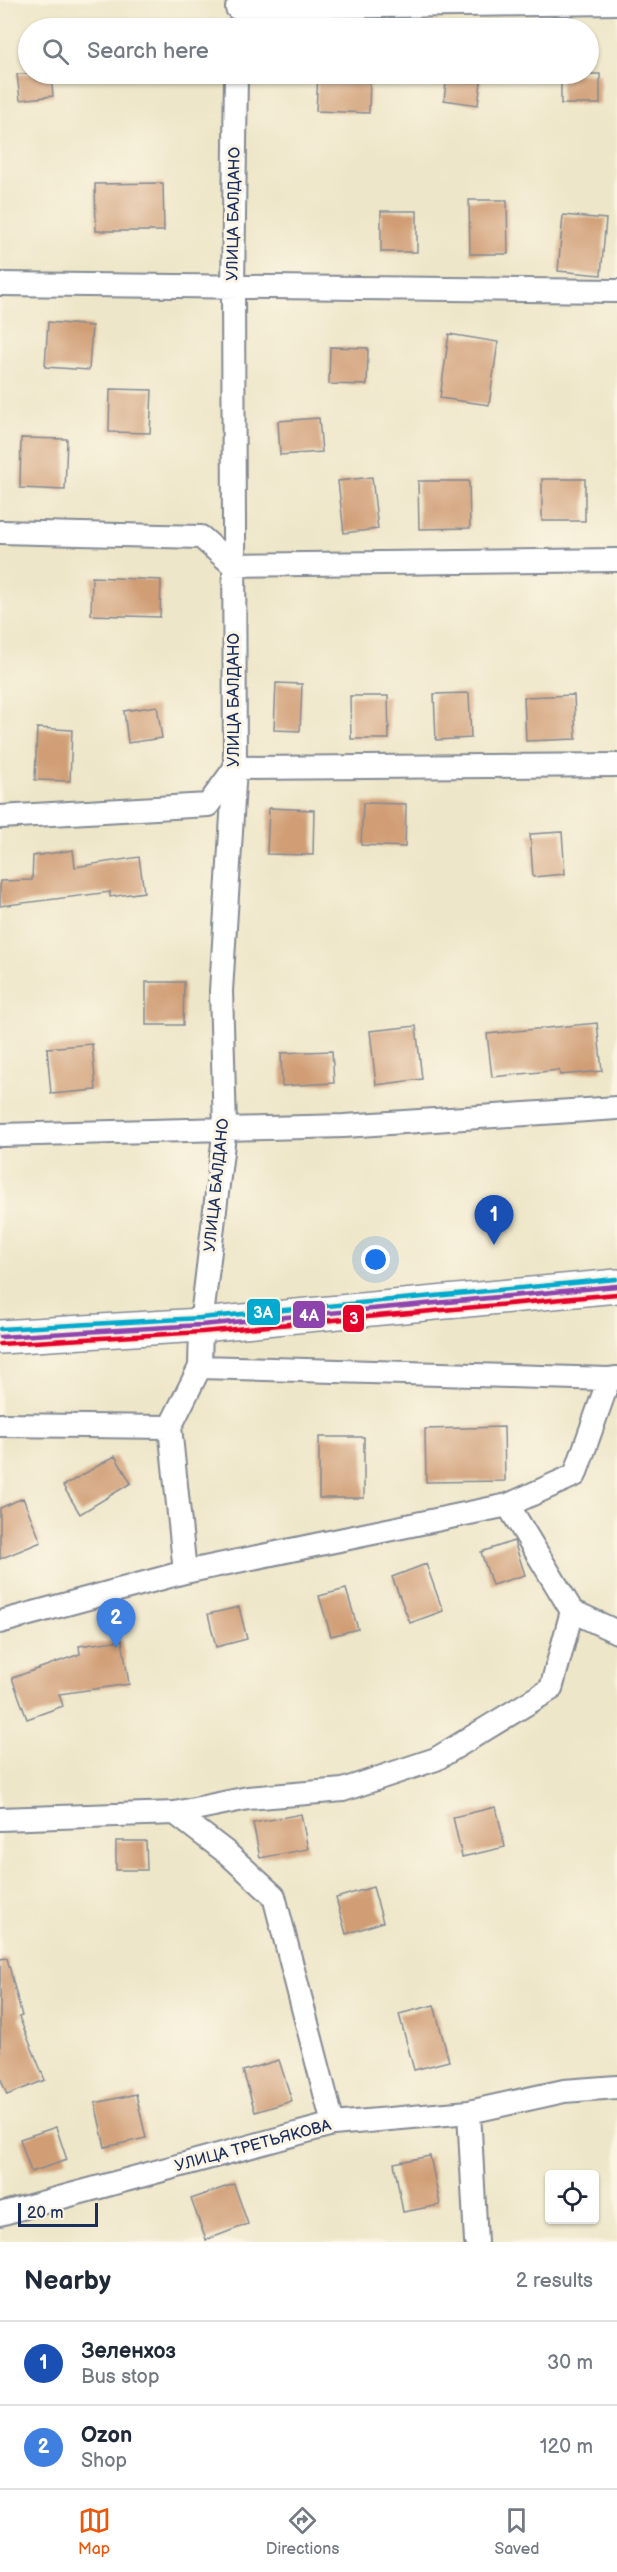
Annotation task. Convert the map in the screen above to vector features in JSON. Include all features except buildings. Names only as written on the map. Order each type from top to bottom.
[{"type":"main road","points":[[0,1337],[201,1325],[617,1286]]},
{"type":"street","points":[[237,12],[617,3]]},
{"type":"street","name":"УЛИЦА БАЛДАНО","points":[[200,1367],[201,1325],[225,1127],[221,991],[235,768],[232,287],[236,84]]},
{"type":"street","points":[[0,284],[617,291]]},
{"type":"street","points":[[0,532],[201,537],[232,565],[617,560]]},
{"type":"street","points":[[0,817],[208,805],[235,768],[617,765]]},
{"type":"street","points":[[0,1135],[225,1127],[344,1126],[617,1108]]},
{"type":"street","points":[[0,1622],[185,1572],[507,1505],[575,1475],[613,1379],[200,1367],[170,1427],[185,1572]]},
{"type":"street","points":[[0,1425],[170,1427]]},
{"type":"street","points":[[507,1505],[572,1611],[613,1626]]},
{"type":"street","points":[[0,1819],[175,1813],[248,1798],[344,1790],[436,1759],[551,1689],[572,1611]]},
{"type":"street","points":[[175,1813],[227,1853],[274,1896],[333,2124]]},
{"type":"street","name":"УЛИЦА ТРЕТЬЯКОВА","points":[[0,2214],[333,2124],[469,2112],[564,2091],[617,2087]]},
{"type":"street","points":[[469,2112],[476,2242]]},
{"type":"transit line","name":"3А","points":[[0,1329],[200,1318],[616,1279]]},
{"type":"transit line","name":"4А","points":[[0,1337],[201,1325],[617,1286]]},
{"type":"transit line","name":"3","points":[[0,1344],[202,1332],[617,1294]]},
{"type":"place","name":"Зеленхоз","points":[[494,1245]]},
{"type":"place","name":"Ozon","points":[[116,1648]]}]
